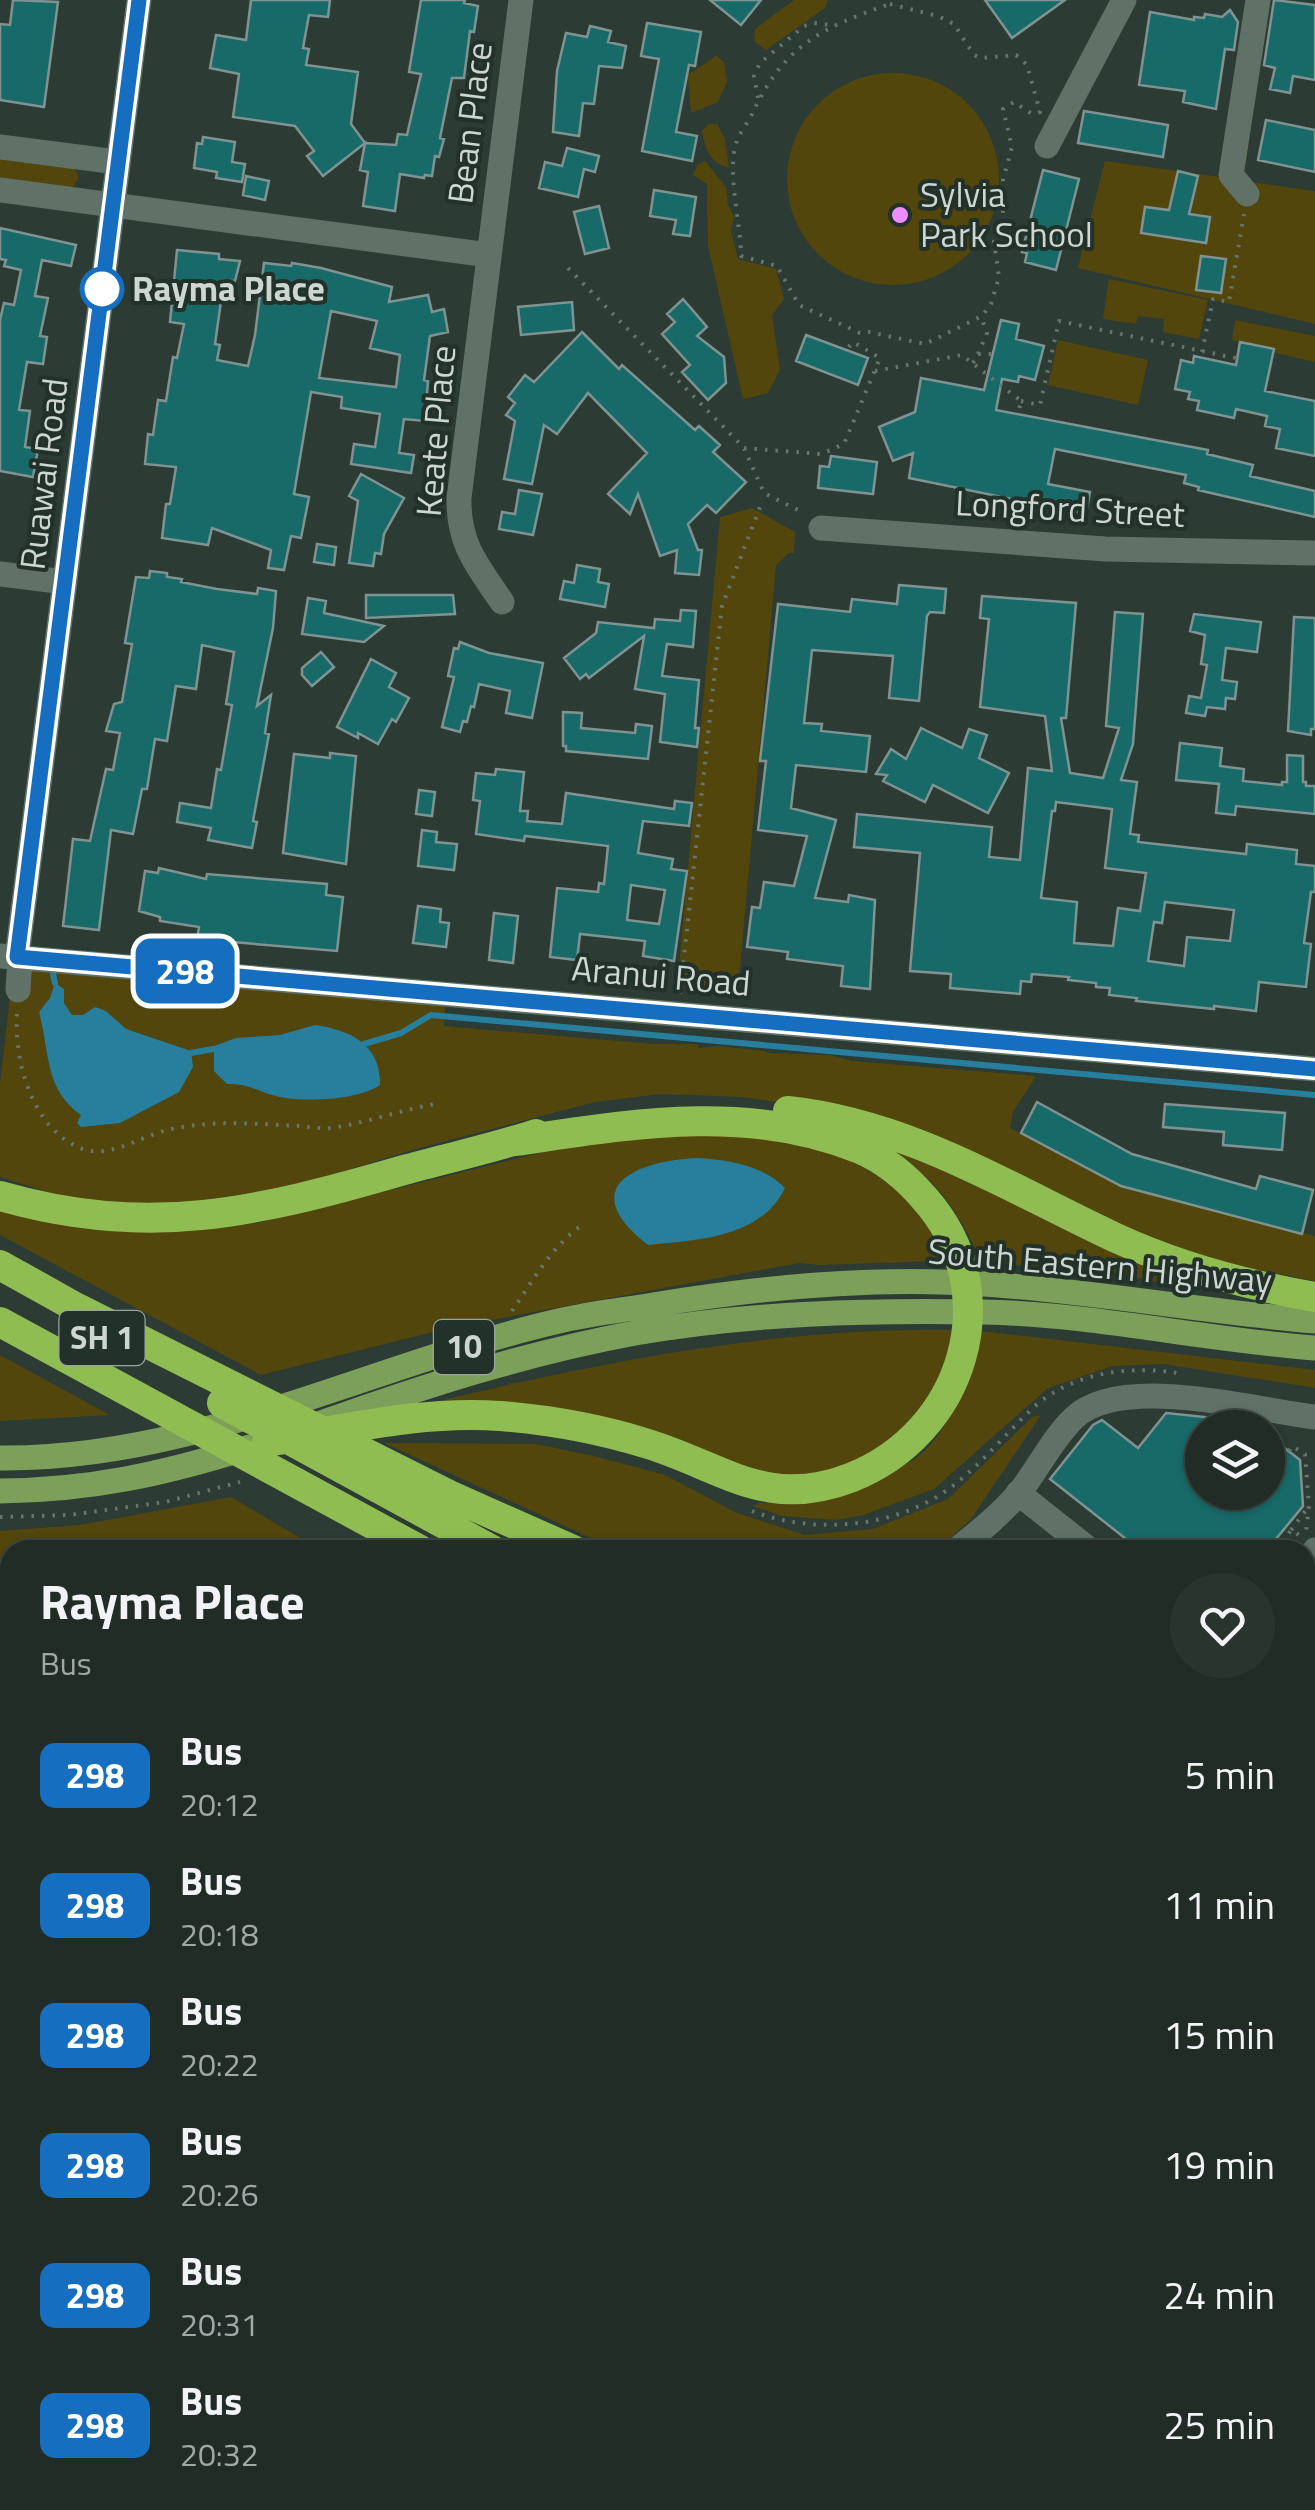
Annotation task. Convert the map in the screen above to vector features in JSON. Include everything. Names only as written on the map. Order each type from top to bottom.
[{"type":"highway","points":[[0,1196],[90,1216],[165,1219],[212,1215],[319,1195],[606,1114],[724,1104],[811,1113],[908,1138],[1152,1253],[1230,1279],[1315,1297]]},
{"type":"highway","points":[[267,1442],[426,1417],[500,1416],[587,1426],[653,1445],[752,1485],[807,1488],[834,1484],[878,1465],[911,1441],[944,1399],[960,1364],[967,1330],[970,1304],[965,1272],[950,1232],[932,1206],[885,1162],[821,1136],[723,1122],[631,1124],[516,1141]]},
{"type":"highway","points":[[0,1265],[217,1389],[361,1450],[449,1496],[549,1540]]},
{"type":"highway","name":"SH 1","points":[[0,1282],[217,1389],[330,1460],[474,1540]]},
{"type":"highway","name":"SH 1","points":[[0,1322],[401,1540]]},
{"type":"highway","points":[[281,1475],[366,1540]]},
{"type":"main road","name":"South Eastern Highway","points":[[0,1458],[137,1448],[565,1320],[739,1291],[819,1284],[982,1283],[1315,1321]]},
{"type":"main road","name":"South Eastern Highway","points":[[0,1492],[115,1484],[169,1472],[267,1442],[420,1387],[635,1333],[828,1312],[984,1312],[1315,1348]]},
{"type":"street","name":"Ruawai Road","points":[[18,990],[12,957],[66,582],[139,0]]},
{"type":"street","name":"Bean Place","points":[[489,255],[521,0]]},
{"type":"street","points":[[1046,146],[1124,0]]},
{"type":"street","points":[[1248,194],[1231,175],[1258,0]]},
{"type":"street","points":[[0,147],[118,162]]},
{"type":"street","points":[[0,190],[489,255]]},
{"type":"street","name":"Keate Place","points":[[489,255],[458,523],[465,547],[502,602]]},
{"type":"street","name":"Longford Street","points":[[814,522],[1105,549],[1315,553]]},
{"type":"street","points":[[0,574],[66,582]]},
{"type":"street","name":"Aranui Road","points":[[12,957],[1315,1069]]},
{"type":"street","points":[[969,1540],[991,1524],[1018,1494],[1072,1420],[1086,1409],[1108,1401],[1173,1395],[1315,1417]]},
{"type":"street","points":[[1018,1494],[1077,1540]]},
{"type":"path","points":[[890,4],[954,24],[974,56],[1016,55],[1027,65],[1040,112],[1032,114],[1014,102],[1003,109],[1012,147],[1002,180],[1003,212],[994,241],[999,277],[991,304],[981,318],[924,344],[869,332],[860,334],[799,305],[777,266],[741,256],[734,200],[737,142],[758,98],[777,70],[810,38],[890,4]]},
{"type":"path","points":[[758,98],[754,76],[760,64],[804,26],[814,23],[832,27]]},
{"type":"path","points":[[1202,352],[1213,299],[1229,302],[1248,194]]},
{"type":"path","points":[[568,268],[744,448],[764,496],[814,522]]},
{"type":"path","points":[[973,363],[987,332],[981,318]]},
{"type":"path","points":[[875,370],[962,355],[1021,401],[1040,405],[1059,321],[1235,358],[1234,365]]},
{"type":"path","points":[[744,448],[821,454],[844,444],[880,358],[853,342],[846,350]]},
{"type":"path","points":[[978,354],[993,354]]},
{"type":"path","points":[[1018,414],[1021,401]]},
{"type":"path","points":[[680,998],[722,606],[760,507]]},
{"type":"path","points":[[18,990],[18,1051],[35,1103],[47,1124],[67,1142],[88,1151],[114,1149],[162,1131],[186,1127],[238,1122],[328,1129],[435,1104]]},
{"type":"path","points":[[493,1339],[548,1258],[569,1234],[585,1223]]},
{"type":"path","points":[[1289,1452],[1292,1446],[1304,1454],[1309,1506],[1305,1539],[1291,1530]]},
{"type":"path","points":[[1284,1540],[1309,1506]]},
{"type":"shaded area","points":[[794,0],[828,0],[825,8],[766,50],[754,41],[755,29]]},
{"type":"shaded area","points":[[1270,0],[1243,181],[1315,191],[1315,324],[1078,268],[1105,161],[1220,177]]},
{"type":"shaded area","points":[[716,56],[724,62],[727,82],[718,102],[691,113],[688,75]]},
{"type":"shaded area","points":[[893,73],[934,81],[968,104],[991,138],[999,179],[991,220],[968,254],[934,277],[893,285],[852,277],[818,254],[795,220],[787,179],[795,138],[818,104],[852,81]]},
{"type":"shaded area","points":[[709,124],[717,124],[725,139],[729,168],[713,159],[707,149],[702,131]]},
{"type":"shaded area","points":[[0,156],[73,165],[79,178],[70,191],[0,182]]},
{"type":"shaded area","points":[[705,161],[726,187],[728,206],[734,216],[731,231],[738,259],[776,269],[784,299],[772,315],[780,370],[768,393],[743,399],[708,246],[707,184],[693,175],[698,164]]},
{"type":"shaded area","points":[[1109,279],[1208,300],[1199,339],[1163,332],[1164,319],[1138,316],[1136,324],[1103,319]]},
{"type":"shaded area","points":[[1235,320],[1315,336],[1315,362],[1232,340]]},
{"type":"shaded area","points":[[1058,340],[1148,360],[1138,405],[1048,385]]},
{"type":"shaded area","points":[[752,508],[795,532],[794,553],[776,565],[738,991],[677,988],[720,517]]},
{"type":"shaded area","points":[[31,971],[445,1006],[444,1026],[830,1055],[852,1061],[1036,1076],[1013,1112],[1010,1128],[1121,1186],[1315,1236],[1315,1281],[1223,1263],[1150,1239],[815,1108],[742,1097],[661,1094],[595,1102],[412,1150],[290,1188],[177,1208],[76,1201],[0,1177],[0,1084],[11,988]]},
{"type":"shaded area","points":[[717,1131],[840,1153],[917,1200],[948,1249],[937,1261],[799,1263],[453,1327],[261,1375],[0,1235],[0,1206],[150,1228],[253,1224],[571,1145]]},
{"type":"shaded area","points":[[881,1139],[1201,1278],[1197,1290],[1114,1273],[981,1262],[942,1194],[914,1168],[879,1148]]},
{"type":"shaded area","points":[[958,1330],[948,1375],[882,1454],[825,1477],[756,1478],[445,1408],[443,1400],[699,1348],[827,1334]]},
{"type":"shaded area","points":[[981,1331],[1315,1370],[1315,1388],[1164,1364],[1113,1366],[1048,1388],[934,1489],[863,1515],[836,1520],[782,1516],[753,1506],[844,1491],[917,1457],[951,1414]]},
{"type":"shaded area","points":[[0,1355],[110,1415],[0,1421]]},
{"type":"shaded area","points":[[1041,1415],[971,1519],[948,1540],[595,1540],[384,1443],[537,1444],[598,1457],[665,1475],[737,1513],[805,1535],[873,1529],[948,1499],[1032,1417]]},
{"type":"shaded area","points":[[231,1497],[304,1540],[0,1540],[0,1531],[80,1525]]},
{"type":"water","points":[[55,983],[64,989],[64,1003],[72,1015],[83,1015],[95,1007],[106,1011],[126,1029],[191,1051],[193,1067],[179,1092],[120,1123],[81,1127],[77,1123],[81,1115],[54,1082],[39,1012]]},
{"type":"water","points":[[315,1025],[340,1031],[361,1042],[375,1059],[380,1085],[343,1097],[297,1099],[227,1084],[214,1071],[214,1046],[236,1038],[280,1035]]},
{"type":"water","points":[[697,1158],[756,1169],[785,1188],[774,1205],[744,1227],[707,1238],[648,1245],[616,1208],[615,1193],[622,1181],[635,1172],[674,1160]]},
{"type":"building","points":[[13,0],[58,2],[44,107],[0,100],[0,24],[10,25]]},
{"type":"building","points":[[251,0],[330,0],[328,17],[309,15],[303,48],[309,49],[306,65],[358,72],[351,124],[365,143],[323,176],[307,156],[314,151],[295,126],[233,117],[239,74],[210,68],[216,35],[246,40]]},
{"type":"building","points":[[421,0],[465,0],[464,3],[478,6],[474,32],[470,31],[464,78],[452,78],[440,138],[444,139],[439,157],[435,156],[432,176],[400,174],[395,211],[363,206],[368,172],[360,170],[365,143],[396,145],[398,134],[407,135],[421,74],[409,72]]},
{"type":"building","points":[[710,0],[761,0],[741,25]]},
{"type":"building","points":[[985,0],[1065,0],[1012,38]]},
{"type":"building","points":[[1274,0],[1315,5],[1315,80],[1293,76],[1290,93],[1270,89],[1275,68],[1264,65]]},
{"type":"building","points":[[1230,10],[1238,22],[1234,50],[1225,49],[1216,109],[1183,102],[1185,91],[1139,85],[1150,12],[1194,20],[1204,18],[1205,14],[1222,17]]},
{"type":"building","points":[[647,23],[701,32],[695,66],[689,65],[676,132],[697,136],[692,161],[642,151],[659,59],[641,56]]},
{"type":"building","points":[[590,26],[611,31],[608,42],[626,46],[622,68],[599,66],[594,104],[583,103],[579,136],[553,132],[557,71],[566,33],[587,37]]},
{"type":"building","points":[[1084,111],[1168,125],[1163,157],[1078,143]]},
{"type":"building","points":[[1266,120],[1315,130],[1315,172],[1258,160]]},
{"type":"building","points":[[203,137],[235,142],[232,162],[245,164],[242,182],[216,178],[217,172],[194,168],[197,143],[202,144]]},
{"type":"building","points":[[567,148],[599,156],[595,172],[584,169],[578,197],[539,188],[545,162],[562,166]]},
{"type":"building","points":[[1043,170],[1079,179],[1056,270],[1025,262],[1027,253],[1022,252]]},
{"type":"building","points":[[1178,171],[1198,176],[1189,214],[1210,217],[1206,243],[1141,233],[1145,207],[1169,210]]},
{"type":"building","points":[[246,176],[269,181],[265,200],[243,195]]},
{"type":"building","points":[[654,190],[696,197],[690,236],[673,234],[676,220],[650,216]]},
{"type":"building","points":[[599,206],[609,248],[585,254],[574,212]]},
{"type":"building","points":[[0,228],[76,245],[71,266],[42,260],[35,296],[48,298],[40,336],[47,337],[43,364],[27,362],[19,410],[30,411],[25,447],[38,449],[33,477],[0,471],[0,320],[4,303],[14,305],[21,270],[4,266],[6,260],[0,259]]},
{"type":"building","points":[[177,250],[219,254],[219,259],[240,261],[235,281],[224,280],[215,344],[220,345],[217,360],[248,366],[264,263],[321,268],[392,287],[389,302],[428,295],[432,312],[444,309],[448,332],[430,336],[424,380],[428,381],[425,421],[404,419],[399,453],[414,455],[411,473],[351,464],[354,444],[375,447],[380,414],[341,408],[342,397],[311,392],[294,494],[309,497],[301,538],[291,536],[284,570],[268,568],[271,550],[212,528],[208,545],[162,538],[176,467],[145,464],[148,434],[153,435],[158,400],[166,401],[173,357],[177,358],[184,324],[170,322]],"holes":[[[331,311],[377,321],[370,348],[400,355],[396,387],[319,378]]]},
{"type":"building","points":[[1201,256],[1226,259],[1221,293],[1196,290]]},
{"type":"building","points":[[683,299],[707,327],[697,336],[724,357],[726,383],[708,400],[682,372],[690,365],[662,334],[675,322],[667,314]]},
{"type":"building","points":[[572,302],[574,330],[521,335],[518,307]]},
{"type":"building","points":[[1001,320],[1019,324],[1016,339],[1044,346],[1035,380],[1019,376],[1018,382],[1002,379],[996,410],[1208,450],[1207,454],[1253,465],[1250,476],[1315,491],[1315,517],[1198,490],[1199,487],[1184,483],[1186,475],[1055,449],[1048,484],[1090,492],[1086,514],[909,478],[913,453],[893,461],[879,427],[915,412],[921,378],[984,390]]},
{"type":"building","points":[[582,332],[619,369],[622,365],[695,430],[699,426],[720,445],[713,452],[746,482],[716,513],[707,505],[688,524],[698,550],[702,550],[699,575],[675,573],[677,550],[660,556],[638,494],[630,514],[608,494],[647,453],[588,393],[557,434],[544,425],[532,484],[504,479],[515,421],[506,415],[515,403],[508,397],[525,375],[534,382]]},
{"type":"building","points":[[806,335],[868,358],[858,385],[796,361]]},
{"type":"building","points":[[1240,342],[1274,349],[1265,391],[1315,401],[1315,456],[1276,448],[1280,429],[1265,426],[1267,416],[1236,409],[1234,418],[1197,410],[1199,401],[1188,399],[1190,392],[1175,389],[1181,360],[1193,363],[1194,356],[1236,365]]},
{"type":"building","points":[[831,456],[877,462],[873,494],[818,488],[820,466],[829,467]]},
{"type":"building","points":[[361,474],[404,498],[384,534],[381,554],[375,553],[373,566],[349,563],[358,501],[349,496]]},
{"type":"building","points":[[519,490],[542,494],[533,535],[499,529],[502,512],[515,514]]},
{"type":"building","points":[[317,544],[336,547],[334,565],[314,562]]},
{"type":"building","points":[[577,565],[600,569],[598,582],[609,584],[605,607],[560,599],[564,581],[574,583]]},
{"type":"building","points":[[150,571],[217,589],[257,594],[258,588],[276,591],[273,628],[257,706],[271,695],[252,848],[208,840],[211,828],[177,822],[180,803],[211,808],[232,705],[226,704],[234,652],[202,645],[196,689],[176,686],[167,741],[155,739],[147,789],[142,789],[133,834],[111,830],[99,930],[63,926],[73,839],[90,841],[106,769],[113,770],[120,733],[106,731],[114,704],[122,702],[132,644],[125,643],[136,577],[149,578]]},
{"type":"building","points":[[899,585],[946,589],[944,613],[930,612],[927,616],[919,701],[889,698],[893,656],[812,650],[804,723],[822,724],[821,731],[870,736],[866,772],[796,765],[791,808],[836,820],[815,898],[848,902],[849,895],[875,900],[870,989],[841,986],[843,966],[787,959],[788,952],[747,947],[752,907],[760,908],[764,882],[794,886],[807,836],[758,830],[766,761],[760,761],[778,604],[850,612],[852,599],[897,604]]},
{"type":"building","points":[[366,595],[453,595],[455,614],[366,618]]},
{"type":"building","points":[[982,596],[1076,603],[1066,718],[1061,718],[1070,773],[1103,778],[1119,728],[1106,726],[1115,612],[1143,614],[1133,744],[1121,780],[1137,782],[1130,834],[1139,835],[1138,842],[1246,854],[1247,844],[1297,850],[1296,864],[1315,866],[1315,892],[1311,892],[1304,943],[1311,944],[1306,987],[1259,982],[1256,1011],[1136,1001],[1137,998],[1109,995],[1110,988],[1068,980],[1069,977],[1032,974],[1031,982],[1021,981],[1020,994],[950,988],[951,974],[910,971],[920,853],[854,847],[857,814],[992,827],[989,857],[1020,860],[1028,768],[1052,771],[1045,716],[980,707],[989,619],[980,618]],"holes":[[[1056,802],[1112,809],[1105,868],[1146,873],[1140,911],[1118,908],[1113,946],[1074,943],[1077,902],[1041,898]],[[1165,902],[1234,910],[1230,941],[1187,937],[1184,966],[1148,961],[1154,922],[1162,923]]]},
{"type":"building","points":[[308,598],[326,601],[324,613],[384,626],[364,642],[302,634]]},
{"type":"building","points":[[681,610],[696,611],[693,647],[667,644],[662,676],[699,680],[697,747],[660,742],[665,694],[635,689],[644,636],[589,678],[586,674],[580,679],[564,658],[596,633],[598,622],[654,628],[655,619],[680,621]]},
{"type":"building","points":[[1194,614],[1261,622],[1257,652],[1226,648],[1222,680],[1237,682],[1235,699],[1226,698],[1225,709],[1207,707],[1205,716],[1186,713],[1189,696],[1201,698],[1207,665],[1201,664],[1205,635],[1190,631]]},
{"type":"building","points":[[1294,617],[1315,618],[1315,729],[1311,729],[1311,735],[1288,731]]},
{"type":"building","points":[[460,642],[489,653],[543,663],[532,718],[506,713],[510,691],[479,684],[474,707],[471,706],[460,732],[442,727],[454,677],[448,676],[454,648],[458,649]]},
{"type":"building","points":[[321,652],[334,667],[312,686],[302,675],[302,668]]},
{"type":"building","points":[[371,659],[396,673],[389,687],[409,698],[378,744],[337,727]]},
{"type":"building","points":[[563,712],[582,713],[581,728],[635,733],[636,724],[652,726],[648,759],[566,751]]},
{"type":"building","points":[[921,728],[962,748],[969,729],[987,735],[979,758],[1009,773],[988,813],[933,785],[925,802],[883,781],[887,775],[876,774],[891,749],[906,759]]},
{"type":"building","points":[[1180,743],[1222,748],[1220,766],[1244,769],[1243,781],[1282,785],[1287,782],[1287,755],[1303,756],[1303,782],[1315,786],[1315,814],[1236,806],[1235,815],[1216,813],[1219,784],[1176,780]]},
{"type":"building","points":[[330,753],[356,756],[346,864],[283,853],[294,754],[330,758]]},
{"type":"building","points":[[496,769],[524,772],[520,811],[528,811],[527,821],[562,824],[566,793],[674,809],[675,801],[692,803],[689,826],[643,821],[638,853],[673,859],[671,869],[687,871],[674,961],[643,956],[645,941],[580,934],[577,960],[550,957],[557,888],[598,892],[599,883],[604,884],[608,846],[476,834],[480,801],[473,800],[476,773],[495,775]],"holes":[[[631,885],[665,890],[659,924],[627,920]]]},
{"type":"building","points":[[419,790],[435,792],[432,816],[416,814]]},
{"type":"building","points":[[422,830],[437,832],[436,842],[457,844],[454,870],[418,866]]},
{"type":"building","points":[[159,868],[206,879],[207,874],[327,884],[326,895],[343,897],[337,951],[197,939],[199,927],[160,921],[160,917],[139,911],[145,871],[158,873]]},
{"type":"building","points":[[418,906],[441,909],[440,922],[449,923],[446,947],[413,943]]},
{"type":"building","points":[[494,913],[518,916],[513,963],[489,960]]},
{"type":"building","points":[[1037,1102],[1132,1154],[1256,1189],[1260,1176],[1313,1190],[1302,1234],[1121,1186],[1021,1133]]},
{"type":"building","points":[[1165,1104],[1285,1113],[1282,1150],[1223,1145],[1224,1132],[1163,1127]]},
{"type":"building","points":[[1166,1413],[1185,1415],[1185,1510],[1285,1510],[1285,1448],[1300,1460],[1303,1506],[1275,1540],[1127,1540],[1050,1479],[1093,1425],[1102,1420],[1138,1448]]},
{"type":"waterway","points":[[53,974],[55,983]]},
{"type":"waterway","points":[[364,1044],[401,1033],[431,1015],[1315,1095]]},
{"type":"waterway","points":[[191,1053],[213,1049]]},
{"type":"bus line","name":"298","points":[[139,0],[17,957],[1315,1069]]},
{"type":"place","name":"Sylvia Park School","points":[[900,215]]},
{"type":"place","name":"Rayma Place","points":[[102,289]]}]
